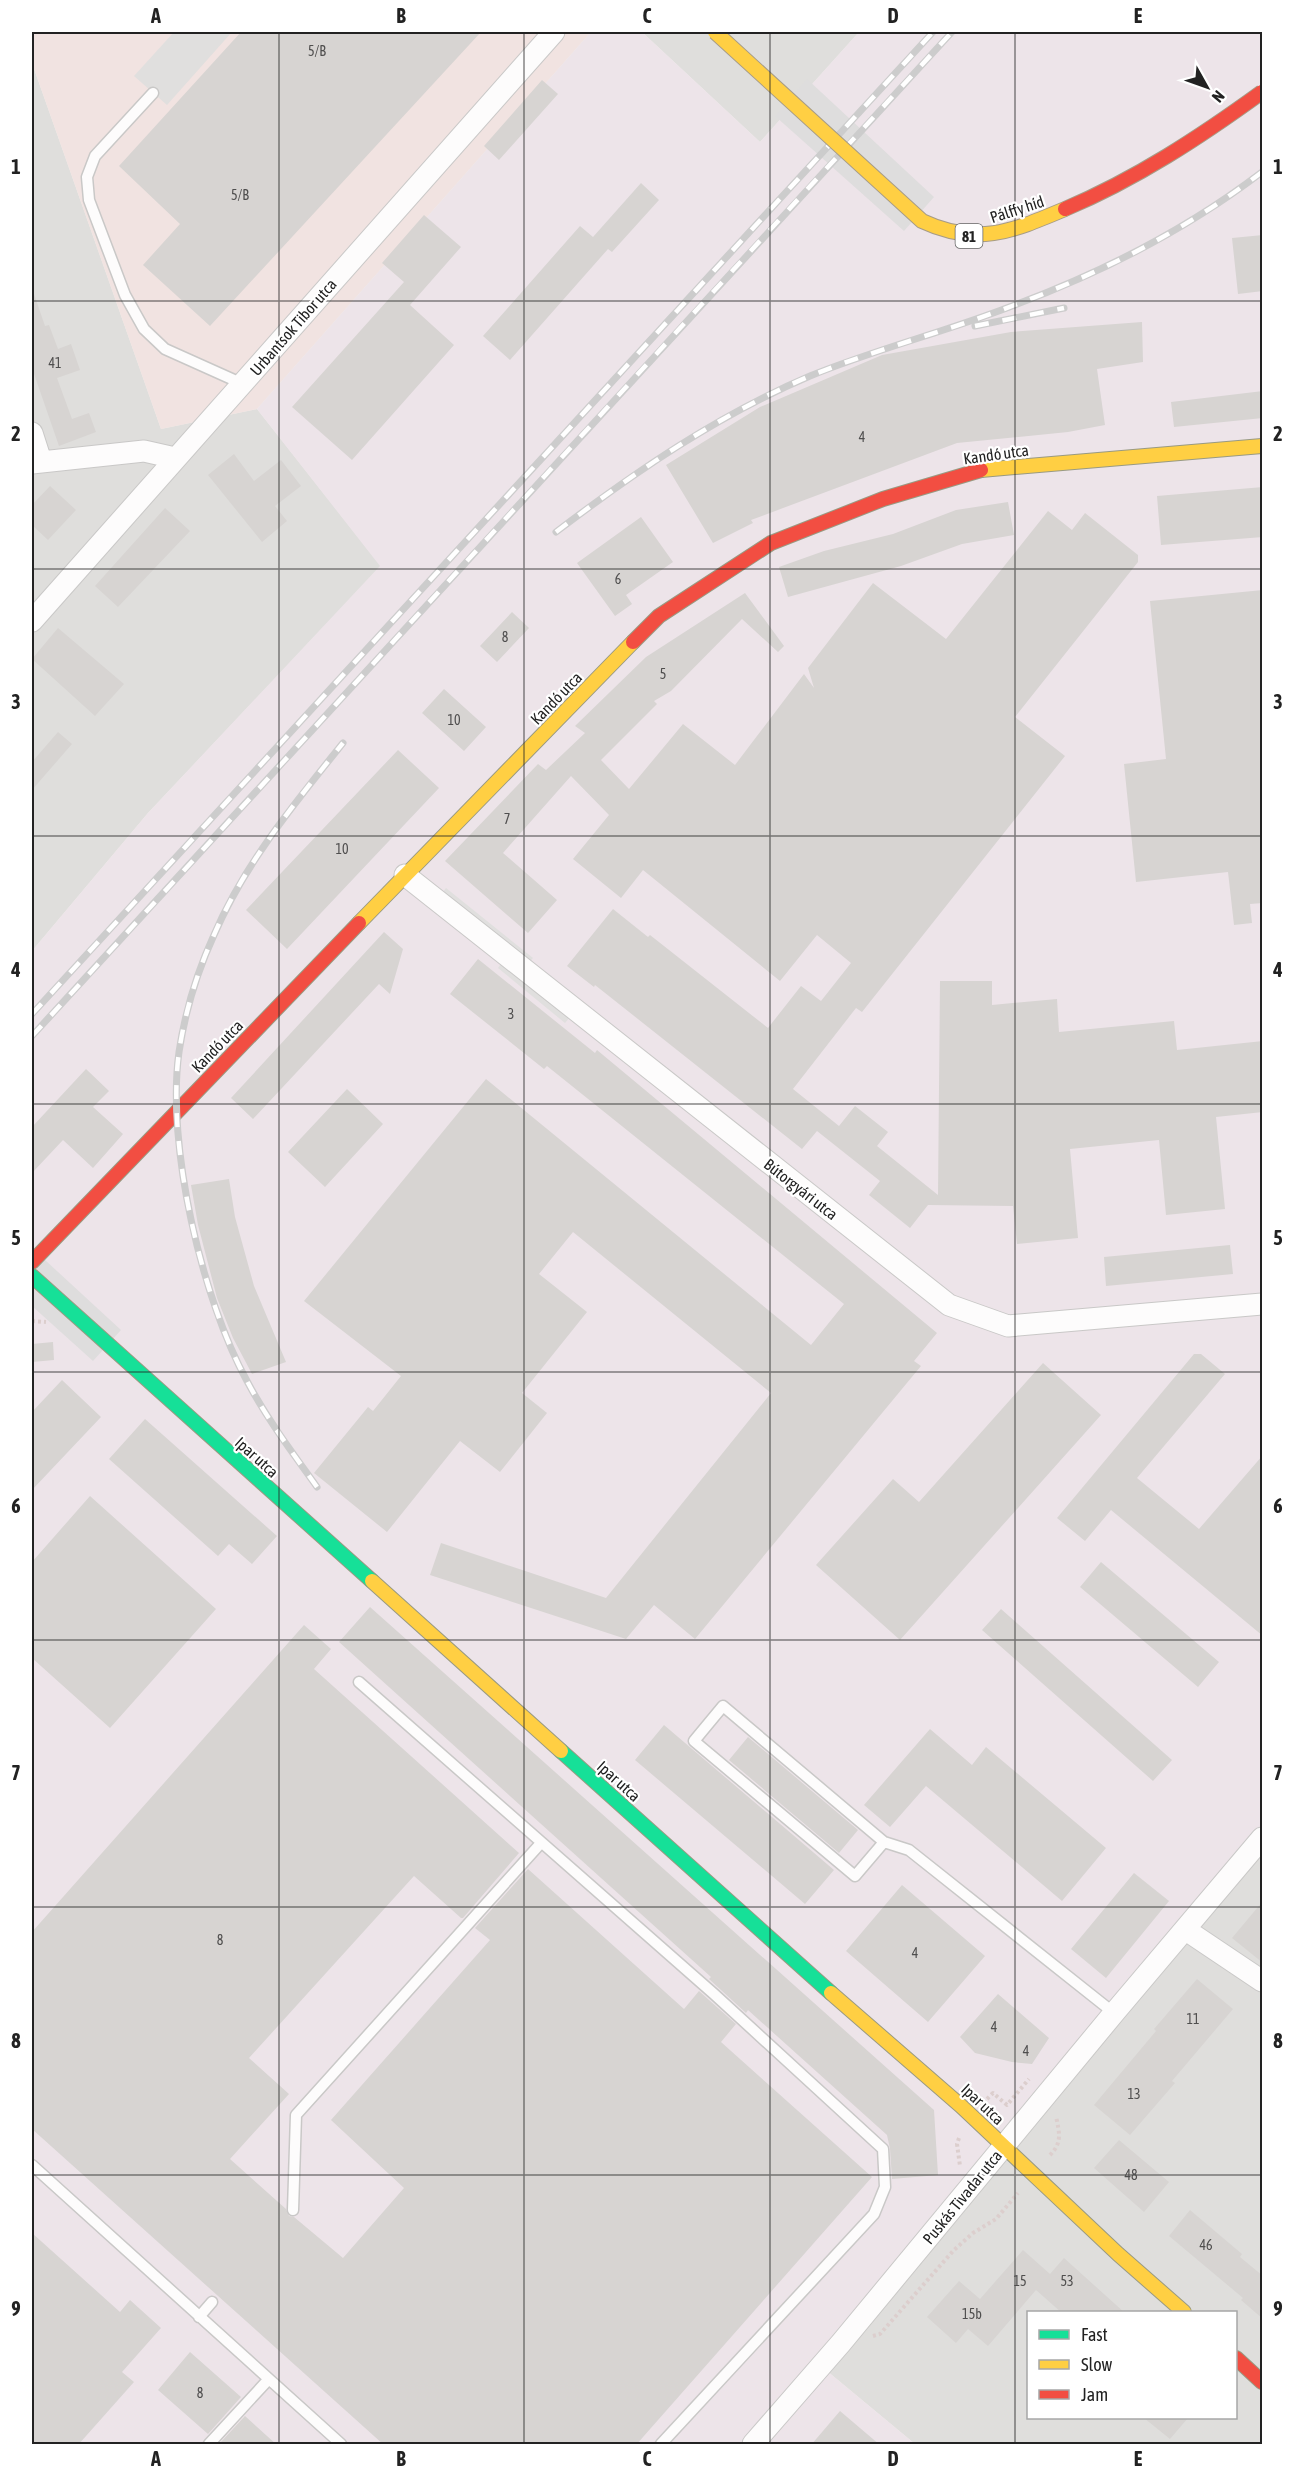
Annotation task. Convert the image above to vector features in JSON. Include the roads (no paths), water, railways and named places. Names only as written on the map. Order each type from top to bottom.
[{"type":"street","name":"Urbantsok Tibor utca","points":[[32,621],[554,32]]},
{"type":"street","name":"Pálffy híd","points":[[715,32],[922,221],[943,231],[964,236],[989,235],[1017,229],[1075,206],[1149,167],[1226,120],[1263,92]]},
{"type":"street","points":[[32,433],[36,462],[144,451],[175,458]]},
{"type":"street","name":"Kandó utca","points":[[32,1262],[405,875],[659,616],[771,543],[883,499],[982,470],[1263,446]]},
{"type":"street","name":"Bútorgyári utca","points":[[405,875],[949,1305],[1008,1326],[1263,1304]]},
{"type":"street","name":"Ipar utca","points":[[32,1276],[851,2011],[961,2106],[1182,2311]]},
{"type":"street","name":"Puskás Tivadar utca","points":[[753,2445],[1263,1838]]},
{"type":"street","points":[[1186,1930],[1263,1981]]},
{"type":"street","points":[[1237,2359],[1263,2382]]},
{"type":"lane","points":[[153,93],[95,156],[87,177],[89,200],[124,295],[144,329],[165,349],[243,384]]},
{"type":"lane","points":[[359,1682],[714,1994],[883,2149],[885,2187],[874,2214],[661,2445]]},
{"type":"lane","points":[[884,1842],[855,1876],[694,1741],[723,1706],[884,1842],[909,1850],[1114,2013]]},
{"type":"lane","points":[[293,2210],[296,2115],[541,1843]]},
{"type":"lane","points":[[32,2165],[333,2442]]},
{"type":"lane","points":[[199,2317],[212,2302]]},
{"type":"lane","points":[[209,2445],[268,2380]]},
{"type":"railway","points":[[32,1014],[933,32]]},
{"type":"railway","points":[[32,1036],[952,32]]},
{"type":"railway","points":[[556,532],[678,446],[776,391],[835,366],[987,315],[1078,279],[1173,231],[1262,172]]},
{"type":"railway","points":[[975,326],[1064,308]]},
{"type":"railway","points":[[317,1487],[280,1435],[247,1381],[216,1308],[191,1221],[183,1175],[176,1089],[179,1052],[192,992],[226,909],[240,883],[272,835],[343,743]]}]
